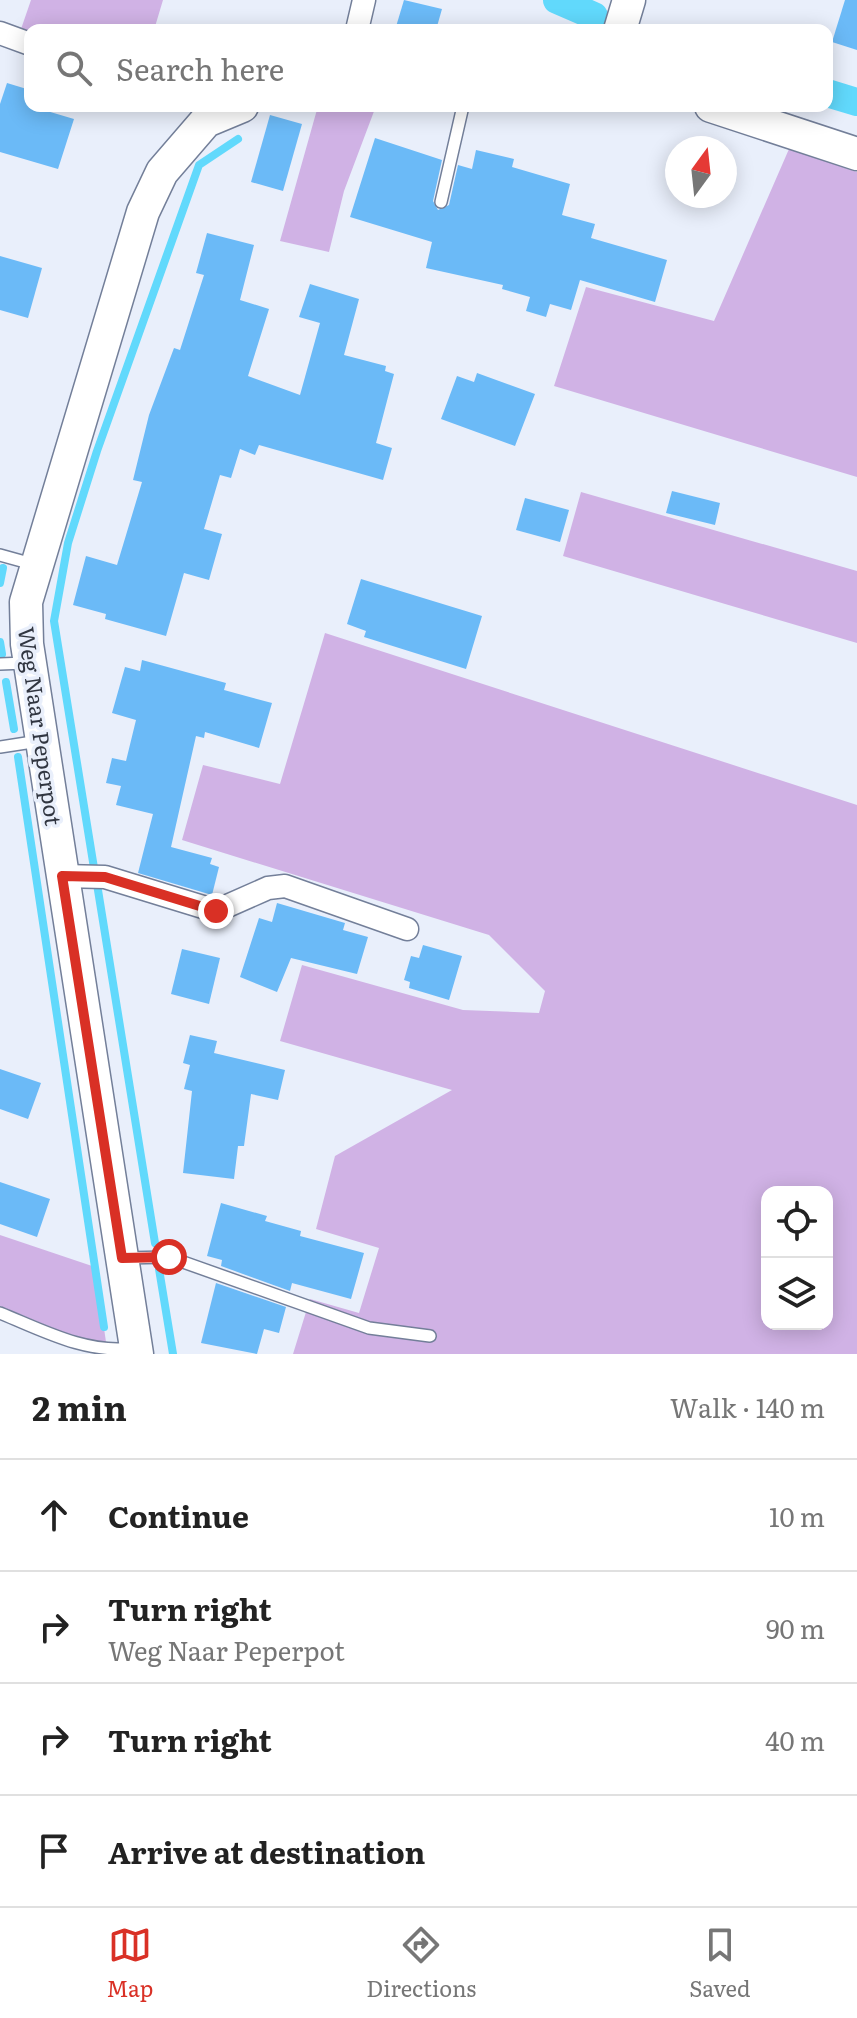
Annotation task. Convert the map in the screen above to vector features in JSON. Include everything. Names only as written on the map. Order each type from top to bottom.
[{"type":"street","points":[[358,24],[364,0]]},
{"type":"street","points":[[622,24],[629,0]]},
{"type":"street","points":[[0,33],[24,42]]},
{"type":"street","points":[[729,112],[857,154]]},
{"type":"street","name":"Weg Naar Peperpot","points":[[137,1350],[43,740],[15,663],[26,602],[143,212],[162,172],[199,113]]},
{"type":"street","points":[[62,876],[105,877],[216,911],[268,888],[285,886],[407,929]]},
{"type":"lane","points":[[441,202],[462,112]]},
{"type":"lane","points":[[0,555],[37,565]]},
{"type":"lane","points":[[0,747],[43,740]]},
{"type":"lane","points":[[122,1258],[169,1257],[369,1328],[430,1336]]},
{"type":"lane","points":[[0,1313],[85,1347],[137,1350]]},
{"type":"shaded area","points":[[31,0],[163,0],[156,24],[24,24],[24,33],[20,32]]},
{"type":"shaded area","points":[[316,112],[374,112],[344,191],[329,252],[280,241]]},
{"type":"shaded area","points":[[789,149],[857,172],[857,477],[554,386],[586,287],[714,321]]},
{"type":"shaded area","points":[[581,492],[857,571],[857,643],[563,556]]},
{"type":"shaded area","points":[[325,633],[857,805],[857,1354],[293,1354],[310,1299],[359,1313],[379,1248],[316,1229],[335,1156],[452,1090],[280,1041],[302,965],[463,1010],[539,1013],[545,991],[489,935],[182,840],[203,765],[280,784]]},
{"type":"shaded area","points":[[0,1235],[95,1267],[106,1342],[89,1343],[0,1306]]},
{"type":"building","points":[[404,0],[442,9],[438,24],[397,24]]},
{"type":"building","points":[[845,0],[857,0],[857,50],[833,42]]},
{"type":"building","points":[[7,83],[24,88],[24,112],[50,112],[74,119],[58,169],[0,152],[0,104]]},
{"type":"building","points":[[270,115],[302,124],[283,191],[251,182]]},
{"type":"building","points":[[375,138],[442,160],[433,201],[438,210],[449,205],[458,165],[472,169],[476,150],[514,159],[512,167],[570,184],[562,215],[595,224],[591,238],[667,260],[655,302],[580,280],[571,310],[550,304],[546,317],[526,311],[530,297],[502,289],[503,285],[426,268],[432,242],[350,217]]},
{"type":"building","points":[[207,233],[254,245],[240,300],[269,309],[248,376],[300,395],[320,323],[299,317],[310,284],[359,299],[344,355],[386,366],[385,371],[394,374],[376,443],[392,448],[383,480],[259,445],[255,455],[240,449],[231,478],[220,475],[204,529],[222,534],[209,580],[184,573],[166,636],[105,619],[106,614],[73,605],[86,556],[117,565],[142,482],[133,480],[149,415],[174,348],[180,350],[204,275],[196,273]]},
{"type":"building","points":[[0,256],[42,268],[28,318],[0,310]]},
{"type":"building","points":[[477,373],[535,394],[515,446],[441,419],[457,376],[474,382]]},
{"type":"building","points":[[672,491],[720,503],[715,525],[666,513]]},
{"type":"building","points":[[525,498],[569,510],[560,542],[516,530]]},
{"type":"building","points":[[361,579],[482,616],[466,669],[364,637],[366,631],[347,624]]},
{"type":"building","points":[[142,660],[226,683],[224,690],[272,703],[259,748],[205,732],[204,738],[196,736],[171,847],[212,858],[210,864],[219,867],[212,895],[138,873],[153,814],[116,805],[121,786],[106,783],[112,758],[126,761],[136,720],[112,713],[125,667],[140,671]]},
{"type":"building","points":[[277,903],[345,923],[343,930],[368,937],[357,974],[291,958],[277,992],[240,977],[259,918],[272,922]]},
{"type":"building","points":[[423,945],[462,956],[449,1000],[409,988],[410,982],[404,980],[411,956],[419,958]]},
{"type":"building","points":[[182,949],[220,958],[209,1004],[171,994]]},
{"type":"building","points":[[190,1035],[217,1041],[214,1053],[285,1070],[278,1100],[251,1094],[244,1146],[238,1146],[234,1179],[183,1173],[192,1091],[184,1089],[190,1065],[183,1063]]},
{"type":"building","points":[[0,1069],[41,1083],[28,1119],[0,1109]]},
{"type":"building","points":[[0,1182],[50,1199],[37,1237],[0,1224]]},
{"type":"building","points":[[221,1203],[267,1216],[265,1221],[301,1231],[300,1236],[364,1253],[351,1299],[292,1283],[290,1291],[221,1266],[222,1260],[207,1256]]},
{"type":"building","points":[[216,1283],[286,1307],[279,1333],[264,1329],[257,1354],[201,1343]]},
{"type":"waterway","points":[[557,0],[594,16]]},
{"type":"waterway","points":[[833,95],[857,102]]},
{"type":"waterway","points":[[94,868],[54,621],[68,543],[97,451],[199,165],[238,139]]},
{"type":"waterway","points":[[0,583],[3,568]]},
{"type":"waterway","points":[[0,642],[2,654]]},
{"type":"waterway","points":[[6,682],[14,729]]},
{"type":"waterway","points":[[18,757],[104,1327]]},
{"type":"waterway","points":[[97,884],[155,1243]]},
{"type":"waterway","points":[[159,1269],[173,1354]]},
{"type":"route","points":[[169,1257],[122,1258],[62,876],[105,877],[216,911]]}]
